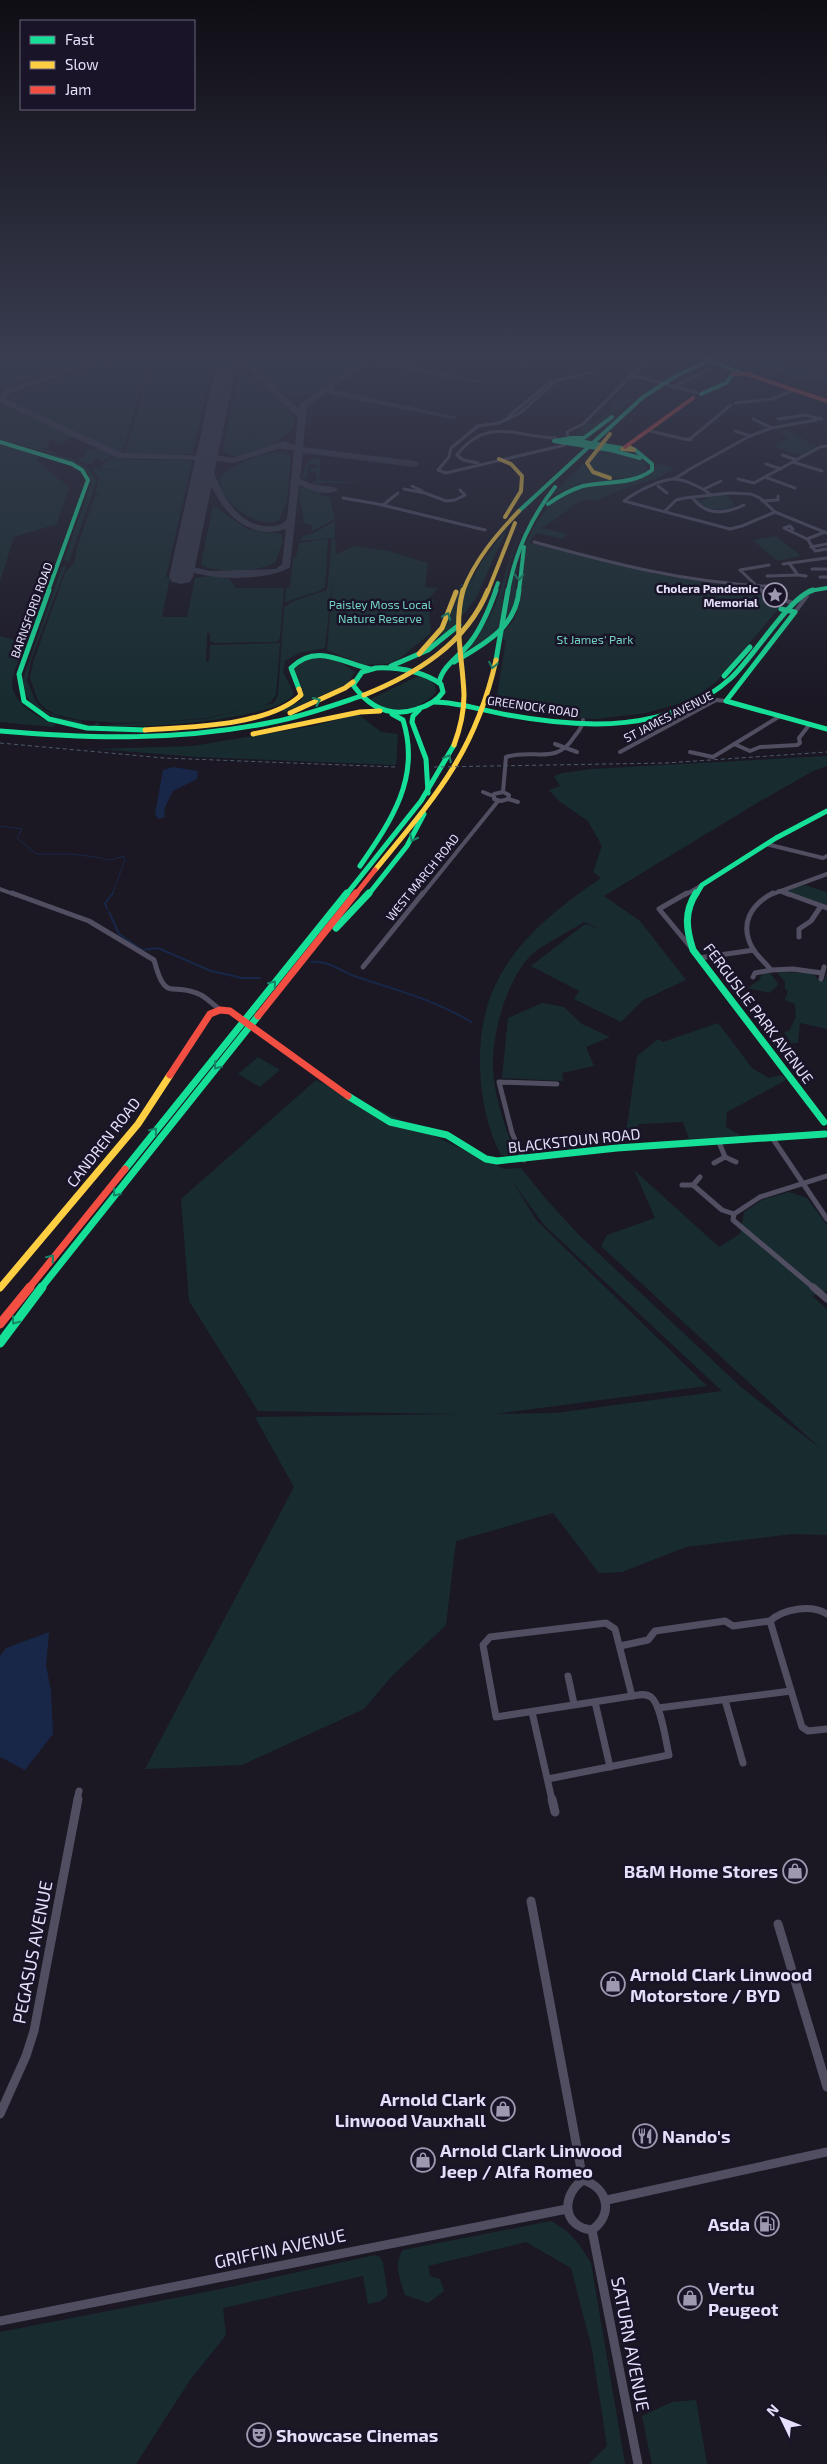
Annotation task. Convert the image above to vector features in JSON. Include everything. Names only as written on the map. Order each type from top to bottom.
[{"type":"main road","name":"BARNSFORD ROAD","points":[[83,472],[88,480],[19,674],[18,684],[22,696],[39,713],[63,724],[92,729],[144,730],[204,725],[279,709],[295,702],[300,697],[301,691],[291,668],[295,662],[303,657],[330,655],[351,665],[370,669]]},
{"type":"main road","points":[[419,654],[442,628],[464,573],[523,490],[524,483],[519,472]]},
{"type":"main road","points":[[190,736],[285,715],[346,688],[370,669],[404,662],[452,632],[471,612],[484,592],[515,522],[561,472]]},
{"type":"main road","points":[[291,974],[393,841],[435,781],[459,734],[465,692],[456,628],[458,605],[466,584],[479,561],[512,518],[561,472]]},
{"type":"main road","points":[[454,662],[479,629],[498,583],[515,532],[529,512],[569,472]]},
{"type":"main road","points":[[593,472],[608,477],[624,478],[644,474],[645,472]]},
{"type":"main road","points":[[0,1324],[247,1023],[291,974],[387,876],[404,854],[424,814],[428,794],[426,759],[412,722],[412,716],[441,696],[442,673],[454,662],[498,634],[511,622],[519,595],[519,568],[523,549],[532,526],[546,506],[558,494],[573,487],[594,482],[630,480],[650,472]]},
{"type":"main road","points":[[300,951],[451,772],[470,741],[485,704],[513,563],[524,529],[536,509],[555,486]]},
{"type":"main road","points":[[0,731],[100,739],[190,736],[257,726],[312,713],[365,694],[404,676],[442,651],[467,626],[482,604],[499,557]]},
{"type":"main road","points":[[201,739],[259,730],[315,717],[359,702],[396,685],[434,662],[465,637],[481,616],[498,583]]},
{"type":"main road","name":"GREENOCK ROAD","points":[[434,702],[448,702],[530,719],[583,722],[624,718],[655,712],[696,697],[723,678],[788,611],[790,602],[807,591],[827,587]]},
{"type":"main road","points":[[788,611],[726,701],[827,729]]},
{"type":"main road","points":[[351,665],[356,671],[354,682],[368,705],[380,712]]},
{"type":"main road","name":"GREENOCK ROAD","points":[[385,667],[427,676],[441,686],[448,696],[465,703],[583,722]]},
{"type":"main road","points":[[0,735],[108,743],[201,739],[275,731],[360,712],[392,714],[419,710]]},
{"type":"main road","points":[[0,1343],[247,1023],[300,951],[394,814],[404,794],[409,768],[404,722],[392,714]]},
{"type":"main road","name":"FERGUSLIE PARK AVENUE","points":[[826,1121],[693,950],[688,936],[686,918],[690,903],[702,885],[766,844],[827,810]]},
{"type":"main road","name":"BLACKSTOUN ROAD","points":[[220,1010],[230,1011],[353,1100],[390,1122],[447,1135],[486,1158],[497,1162],[617,1148],[826,1135]]},
{"type":"main road","name":"CANDREN ROAD","points":[[0,1288],[138,1124],[210,1014],[220,1010]]},
{"type":"main road","points":[[826,1121],[822,1128],[826,1135]]},
{"type":"street","points":[[686,472],[674,480],[636,492],[624,501],[730,529],[745,526],[765,515],[775,512]]},
{"type":"street","points":[[738,479],[752,484],[776,472]]},
{"type":"street","points":[[765,478],[795,488]]},
{"type":"street","points":[[674,480],[704,489],[711,495]]},
{"type":"street","points":[[704,489],[721,481]]},
{"type":"street","points":[[412,486],[436,500],[451,503],[464,495],[460,490]]},
{"type":"street","points":[[658,486],[667,493]]},
{"type":"street","points":[[404,489],[423,493]]},
{"type":"street","points":[[383,505],[398,493]]},
{"type":"street","points":[[665,512],[676,500],[711,495],[751,494],[775,512],[826,533]]},
{"type":"street","points":[[762,501],[778,500],[778,496]]},
{"type":"street","points":[[692,497],[695,503],[706,509],[722,512],[731,512],[744,505]]},
{"type":"street","points":[[343,498],[383,505],[485,530]]},
{"type":"street","points":[[791,531],[798,538],[808,540],[826,533]]},
{"type":"street","points":[[808,540],[814,551],[827,549]]},
{"type":"street","points":[[534,542],[639,569],[703,581],[767,586]]},
{"type":"street","points":[[811,547],[827,544]]},
{"type":"street","points":[[783,564],[825,558],[827,565]]},
{"type":"street","points":[[789,563],[798,575]]},
{"type":"street","points":[[769,565],[740,570],[768,595],[790,602]]},
{"type":"street","points":[[812,569],[827,569]]},
{"type":"street","points":[[767,576],[806,576]]},
{"type":"street","points":[[820,577],[827,576]]},
{"type":"street","points":[[788,611],[807,596]]},
{"type":"street","name":"ST JAMES AVENUE","points":[[620,752],[716,700],[726,701]]},
{"type":"street","points":[[690,752],[713,757],[780,716]]},
{"type":"street","points":[[503,792],[506,757],[517,753],[551,756],[567,749],[583,722]]},
{"type":"street","points":[[734,744],[750,751],[760,747],[797,745],[800,743],[799,738],[810,724]]},
{"type":"street","points":[[555,744],[577,752]]},
{"type":"street","points":[[483,792],[493,796],[498,801],[508,799],[518,802]]},
{"type":"street","points":[[493,796],[503,792],[509,795],[508,799]]},
{"type":"street","name":"WEST MARCH ROAD","points":[[363,967],[498,801]]},
{"type":"street","points":[[766,844],[825,857],[827,864]]},
{"type":"street","points":[[772,970],[760,954],[754,950],[745,930],[745,921],[758,902],[770,893],[827,874]]},
{"type":"street","points":[[693,950],[659,909],[702,885]]},
{"type":"street","points":[[0,889],[98,925],[154,960],[160,982],[167,988],[201,995],[220,1010]]},
{"type":"street","points":[[779,891],[827,908]]},
{"type":"street","points":[[800,937],[799,929],[811,921],[821,906]]},
{"type":"street","points":[[699,958],[754,950]]},
{"type":"street","points":[[753,977],[755,973],[772,970],[793,969],[822,973]]},
{"type":"street","points":[[524,1160],[512,1133],[499,1082],[557,1084]]},
{"type":"street","points":[[773,1139],[827,1219]]},
{"type":"street","points":[[719,1142],[725,1157],[736,1162]]},
{"type":"street","points":[[714,1163],[725,1157]]},
{"type":"street","points":[[826,1298],[818,1294],[733,1220],[734,1214],[760,1197],[827,1176]]},
{"type":"street","points":[[694,1185],[700,1177]]},
{"type":"street","points":[[682,1185],[694,1185],[722,1210],[734,1214]]},
{"type":"street","points":[[620,1646],[648,1640],[655,1631],[680,1627],[725,1621],[737,1626],[770,1620],[782,1613],[816,1608],[823,1610],[827,1614]]},
{"type":"street","points":[[770,1620],[802,1727],[808,1731],[827,1729]]},
{"type":"street","points":[[548,1779],[669,1755],[658,1708],[653,1698],[644,1694],[632,1696],[595,1702],[574,1704],[532,1712],[496,1716],[483,1645],[490,1637],[606,1622],[615,1629],[632,1696]]},
{"type":"street","points":[[568,1676],[574,1704]]},
{"type":"street","points":[[658,1708],[791,1691]]},
{"type":"street","points":[[725,1700],[743,1763]]},
{"type":"street","points":[[595,1702],[610,1767]]},
{"type":"street","points":[[532,1712],[555,1812]]},
{"type":"street","name":"PEGASUS AVENUE","points":[[0,2114],[26,2056],[34,2031],[79,1791]]},
{"type":"street","points":[[531,1901],[583,2180]]},
{"type":"street","points":[[778,1924],[827,2086]]},
{"type":"street","points":[[606,2200],[827,2152]]},
{"type":"street","points":[[583,2180],[596,2184],[606,2200],[604,2221],[592,2230],[581,2228],[575,2224],[567,2209],[570,2191],[576,2183],[583,2180]]},
{"type":"street","name":"GRIFFIN AVENUE","points":[[0,2321],[567,2209]]},
{"type":"street","name":"SATURN AVENUE","points":[[592,2230],[638,2464]]},
{"type":"green space","points":[[0,472],[51,472],[69,488],[57,524],[14,537],[0,582]]},
{"type":"green space","points":[[87,472],[90,472],[96,482],[69,562],[64,560],[91,484]]},
{"type":"green space","points":[[94,472],[133,474],[122,472],[190,472],[166,577],[170,578],[162,617],[187,617],[195,578],[223,576],[232,582],[235,588],[284,588],[280,638],[277,642],[214,643],[210,641],[210,633],[207,633],[206,662],[209,661],[210,645],[280,643],[276,695],[271,702],[262,706],[206,718],[120,723],[80,720],[57,715],[46,709],[38,701],[30,678],[33,663],[65,573],[74,563],[77,547],[95,496],[100,495],[95,493],[99,478]]},
{"type":"green space","points":[[290,472],[287,502],[279,520],[271,523],[251,518],[231,504],[220,486],[220,478],[225,473]]},
{"type":"green space","points":[[304,472],[307,472],[306,478],[301,479]]},
{"type":"green space","points":[[311,472],[320,472],[319,478],[321,480],[364,483],[320,483],[320,485],[312,483],[317,480],[317,473]]},
{"type":"green space","points":[[575,472],[590,472],[600,476],[624,479],[578,484],[551,496]]},
{"type":"green space","points":[[596,472],[644,472],[635,477],[614,477]]},
{"type":"green space","name":"St James' Park","points":[[652,472],[668,472],[658,478],[631,486],[595,501],[587,499],[579,502],[542,528],[567,534],[562,539],[536,533],[529,543],[657,574],[708,583],[736,585],[778,601],[782,605],[716,682],[701,693],[678,704],[646,713],[597,719],[558,717],[495,707],[506,640],[502,639],[503,632],[514,620],[522,595],[522,562],[525,546],[534,526],[560,494],[651,474]]},
{"type":"green space","points":[[300,487],[322,491],[320,495],[329,497],[335,519],[312,531],[312,525],[304,523],[301,503],[299,503]]},
{"type":"green space","points":[[726,494],[735,505],[728,510],[708,509],[697,502],[697,499],[701,501],[711,496]]},
{"type":"green space","points":[[213,505],[247,529],[282,534],[283,542],[275,562],[251,570],[218,570],[203,566],[201,564]]},
{"type":"green space","points":[[335,521],[335,538],[300,541],[303,536],[312,534]]},
{"type":"green space","points":[[508,527],[475,600],[451,629],[434,641],[454,605],[461,584],[469,584],[483,560]]},
{"type":"green space","points":[[521,529],[510,563],[502,599],[509,600],[517,562],[515,605],[496,634],[467,650],[493,609]]},
{"type":"green space","points":[[776,536],[801,556],[777,561],[753,540]]},
{"type":"green space","points":[[328,539],[325,587],[319,591],[285,602],[286,588],[290,587],[293,557],[296,557],[299,543]]},
{"type":"green space","name":"Paisley Moss Local Nature Reserve","points":[[332,539],[335,539],[336,554],[354,546],[389,551],[428,563],[425,587],[438,588],[429,598],[434,600],[429,613],[431,633],[394,663],[363,665],[327,650],[333,575],[325,648],[299,653],[285,661],[283,672],[294,693],[284,702],[264,710],[206,721],[145,726],[105,725],[204,719],[274,703],[278,695],[284,607],[294,601],[327,590]]},
{"type":"green space","points":[[67,564],[31,660],[27,681],[36,702],[44,710],[62,718],[81,721],[83,724],[60,719],[39,709],[26,695],[23,679],[62,567]]},
{"type":"green space","points":[[0,636],[26,643],[14,674],[12,684],[14,691],[17,698],[28,710],[56,724],[53,727],[0,722]]},
{"type":"green space","points":[[311,656],[335,659],[355,672],[347,684],[283,713],[283,709],[301,701],[303,690],[294,671],[294,666]]},
{"type":"green space","points":[[418,676],[430,681],[436,688],[436,692],[429,699],[413,708],[395,710],[377,705],[369,700]]},
{"type":"green space","points":[[358,714],[381,732],[398,734],[396,765],[198,757],[98,749],[193,746],[313,726]]},
{"type":"green space","points":[[827,756],[827,766],[813,771],[752,806],[604,896],[640,921],[686,980],[643,1000],[621,1022],[574,999],[579,991],[531,966],[585,924],[601,929],[584,922],[548,943],[529,957],[507,994],[498,1024],[493,1054],[494,1079],[501,1113],[516,1156],[501,1155],[488,1123],[481,1079],[481,1034],[488,1005],[498,979],[513,956],[531,935],[575,896],[601,878],[593,872],[602,846],[588,821],[559,801],[549,790],[560,786],[554,776],[562,773],[592,769]]},
{"type":"green space","points":[[805,885],[827,892],[827,905],[788,892],[787,890]]},
{"type":"green space","points":[[764,971],[769,972],[778,983],[777,986],[769,993],[748,988],[759,980]]},
{"type":"green space","points":[[777,972],[814,973],[817,979],[824,981],[827,972],[827,1029],[800,1023],[798,1043],[791,1043],[784,1032],[789,1031],[796,1017],[795,1004],[785,1000],[788,991],[785,989],[785,982]]},
{"type":"green space","points":[[542,1003],[564,1007],[582,1024],[610,1037],[586,1047],[594,1066],[562,1073],[563,1081],[502,1078],[508,1018]]},
{"type":"green space","points":[[718,1023],[752,1068],[769,1078],[782,1075],[786,1080],[727,1112],[726,1127],[742,1136],[689,1139],[683,1122],[639,1124],[634,1133],[636,1142],[625,1140],[637,1056],[658,1039],[663,1042]]},
{"type":"green space","points":[[258,1057],[280,1070],[260,1087],[238,1074]]},
{"type":"green space","points":[[316,1080],[504,1169],[521,1168],[579,1235],[742,1388],[821,1449],[601,1246],[607,1235],[655,1218],[634,1170],[719,1247],[740,1234],[744,1212],[762,1200],[789,1192],[807,1198],[827,1225],[827,1291],[812,1296],[827,1309],[827,1535],[792,1534],[686,1547],[622,1572],[599,1573],[553,1513],[456,1541],[446,1625],[390,1678],[364,1709],[242,1765],[145,1769],[294,1487],[255,1417],[461,1414],[258,1411],[189,1301],[181,1199]],"holes":[[[512,1181],[544,1225],[722,1391],[555,1413],[495,1414],[707,1386],[537,1221]]]},
{"type":"green space","points":[[551,2221],[564,2229],[574,2239],[591,2263],[625,2464],[589,2464],[607,2446],[592,2349],[571,2268],[526,2242],[428,2266],[430,2276],[440,2279],[444,2291],[428,2303],[405,2295],[401,2283],[398,2261],[403,2250]]},
{"type":"green space","points":[[375,2255],[380,2257],[383,2263],[388,2295],[381,2301],[368,2304],[363,2276],[223,2308],[226,2335],[190,2380],[136,2464],[0,2464],[0,2332],[221,2289]]},
{"type":"green space","points":[[696,2400],[707,2464],[652,2464],[642,2416],[672,2402]]},
{"type":"water","points":[[173,767],[198,771],[197,779],[173,791],[164,809],[165,817],[158,819],[155,814],[163,770]]},
{"type":"water","points":[[49,1632],[46,1665],[51,1691],[53,1734],[25,1770],[0,1757],[0,1656],[6,1648]]},
{"type":"waterway","points":[[0,826],[22,829],[17,838],[36,854],[72,854],[102,858]]},
{"type":"waterway","points":[[104,859],[111,860],[123,856],[125,860],[113,894]]},
{"type":"waterway","points":[[107,909],[105,903],[113,894]]},
{"type":"waterway","points":[[109,912],[119,934],[142,950],[158,948],[211,971],[242,978],[260,978]]},
{"type":"waterway","points":[[311,962],[324,963],[351,975],[415,996],[471,1022]]},
{"type":"taxiway","points":[[209,472],[220,496],[227,506],[246,523],[258,528],[274,529],[285,526],[291,520]]},
{"type":"taxiway","points":[[296,472],[296,480]]},
{"type":"taxiway","points":[[184,564],[189,569],[198,572],[224,574],[270,573],[279,571],[287,565],[296,480]]},
{"type":"taxiway","points":[[296,480],[313,488],[334,490]]},
{"type":"runway","points":[[181,577],[203,472]]},
{"type":"railway","points":[[0,743],[164,758],[395,767]]},
{"type":"railway","points":[[434,767],[666,763],[827,752]]},
{"type":"traffic: fast","points":[[83,472],[88,480],[19,674],[24,701],[49,719],[87,728],[145,730]]},
{"type":"traffic: fast","points":[[519,511],[561,472]]},
{"type":"traffic: fast","points":[[548,504],[571,490],[594,484],[630,480],[643,477],[649,472]]},
{"type":"traffic: fast","points":[[496,660],[508,590],[519,548],[539,508],[555,487]]},
{"type":"traffic: fast","points":[[454,662],[486,643],[512,617],[519,594],[524,547]]},
{"type":"traffic: fast","points":[[439,683],[441,674],[473,639],[487,612],[498,583]]},
{"type":"traffic: fast","points":[[434,702],[458,704],[497,713],[567,723],[615,724],[661,717],[698,702],[722,685],[744,665],[795,600],[809,591],[827,588]]},
{"type":"traffic: fast","points":[[781,609],[795,612],[726,701],[827,729]]},
{"type":"traffic: fast","points":[[391,666],[428,650],[459,625]]},
{"type":"traffic: fast","points":[[724,676],[750,647]]},
{"type":"traffic: fast","points":[[299,689],[291,668],[299,660],[308,656],[328,656],[370,669]]},
{"type":"traffic: fast","points":[[376,668],[402,668],[418,672],[441,684],[443,692],[434,702],[411,711],[391,713],[382,710],[366,701],[353,685],[362,672],[376,668]]},
{"type":"traffic: fast","points":[[0,731],[93,737],[184,735],[274,722],[364,695]]},
{"type":"traffic: fast","points":[[419,710],[413,716],[412,722],[426,759],[428,793]]},
{"type":"traffic: fast","points":[[360,866],[392,816],[407,778],[410,758],[409,739],[403,720],[392,714]]},
{"type":"traffic: fast","points":[[125,1169],[421,801],[454,745]]},
{"type":"traffic: fast","points":[[824,1122],[693,950],[688,936],[686,919],[690,903],[702,885],[776,838],[827,811]]},
{"type":"traffic: fast","points":[[336,928],[374,889],[396,861],[416,831],[424,814]]},
{"type":"traffic: fast","points":[[0,1343],[54,1271],[258,1016]]},
{"type":"traffic: fast","points":[[348,1096],[390,1122],[447,1135],[486,1159],[497,1161],[617,1148],[825,1134]]},
{"type":"traffic: slow","points":[[505,517],[521,491],[523,484],[519,472]]},
{"type":"traffic: slow","points":[[593,472],[610,478]]},
{"type":"traffic: slow","points":[[454,745],[460,727],[464,697],[457,639],[457,622],[463,590],[477,561],[519,511]]},
{"type":"traffic: slow","points":[[364,695],[399,680],[416,670],[433,659],[462,634],[483,602],[515,523]]},
{"type":"traffic: slow","points":[[419,654],[442,628],[456,592]]},
{"type":"traffic: slow","points":[[375,870],[427,808],[461,758],[482,711],[496,660]]},
{"type":"traffic: slow","points":[[290,713],[345,688],[353,682]]},
{"type":"traffic: slow","points":[[145,730],[204,725],[254,717],[292,704],[301,695],[299,689]]},
{"type":"traffic: slow","points":[[253,734],[360,712],[380,711]]},
{"type":"traffic: slow","points":[[0,1288],[138,1124],[170,1075]]},
{"type":"traffic: jam","points":[[258,1016],[375,870]]},
{"type":"traffic: jam","points":[[170,1075],[210,1014],[220,1010],[230,1011],[348,1096]]},
{"type":"traffic: jam","points":[[0,1324],[125,1169]]},
{"type":"place","name":"Cholera Pandemic Memorial","points":[[775,595]]},
{"type":"place","name":"B&M Home Stores","points":[[795,1871]]},
{"type":"place","name":"Arnold Clark Linwood Motorstore / BYD","points":[[613,1984]]},
{"type":"place","name":"Arnold Clark Linwood Vauxhall","points":[[503,2109]]},
{"type":"place","name":"Nando's","points":[[645,2136]]},
{"type":"place","name":"Arnold Clark Linwood Jeep / Alfa Romeo","points":[[423,2160]]},
{"type":"place","name":"Asda","points":[[767,2224]]},
{"type":"place","name":"Vertu Peugeot","points":[[690,2298]]},
{"type":"place","name":"Showcase Cinemas","points":[[259,2435]]}]
